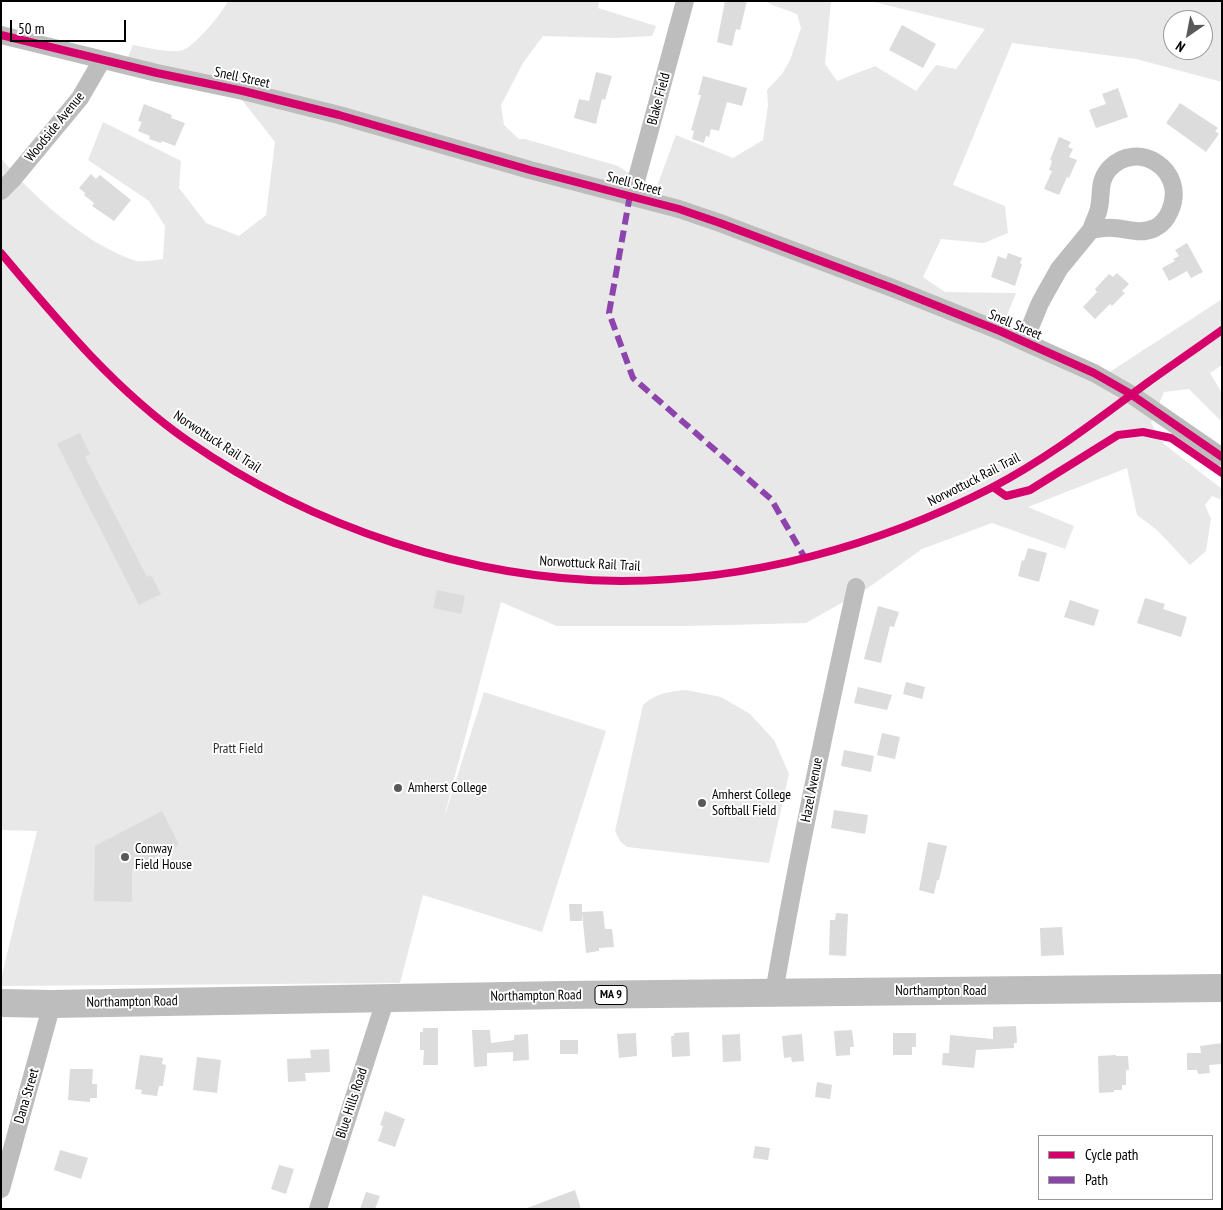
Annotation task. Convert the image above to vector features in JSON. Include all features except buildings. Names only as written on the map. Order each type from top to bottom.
[{"type":"highway","name":"Northampton Road","points":[[1,1003],[52,1004],[1222,988]]},
{"type":"street","name":"Blake Field","points":[[632,196],[685,1]]},
{"type":"street","name":"Snell Street","points":[[1,35],[340,114],[530,170],[687,212],[784,245],[1024,342],[1114,384],[1222,457]]},
{"type":"street","name":"Woodside Avenue","points":[[1,191],[80,98],[102,60]]},
{"type":"street","points":[[1024,342],[1040,303],[1059,269],[1091,230],[1099,211],[1102,179],[1110,168],[1122,160],[1136,157],[1149,159],[1165,169],[1174,186],[1174,202],[1168,217],[1156,228],[1138,232],[1113,228],[1091,230]]},
{"type":"street","name":"Hazel Avenue","points":[[774,993],[787,913],[818,756],[856,588]]},
{"type":"street","name":"Blue Hills Road","points":[[318,1209],[386,998]]},
{"type":"street","name":"Dana Street","points":[[1,1189],[52,1004]]},
{"type":"green space","name":"Pratt Field","points":[[228,1],[599,1],[598,8],[656,26],[652,36],[615,38],[543,36],[523,63],[501,105],[504,125],[519,139],[525,139],[618,166],[641,181],[657,186],[676,135],[733,158],[763,140],[768,105],[767,90],[782,74],[790,60],[801,28],[797,14],[766,1],[831,1],[825,64],[837,81],[875,66],[916,91],[936,65],[956,69],[985,29],[870,1],[1222,1],[1222,82],[1136,59],[1012,43],[953,185],[1005,206],[1008,233],[984,243],[941,239],[923,277],[945,292],[1016,293],[997,340],[1097,381],[1222,299],[1222,365],[1210,373],[1222,393],[1222,417],[1220,420],[1189,389],[1164,392],[1151,423],[1164,444],[1222,489],[1222,500],[1212,496],[1205,505],[1211,519],[1206,551],[1190,565],[1157,530],[1137,515],[1127,468],[1028,507],[1074,526],[1065,549],[992,523],[922,549],[868,588],[806,623],[687,626],[557,626],[501,602],[443,821],[484,692],[606,731],[542,932],[423,895],[400,983],[1,986],[1,979],[37,831],[1,830],[1,158],[44,203],[79,231],[115,252],[136,261],[163,259],[165,226],[149,201],[88,160],[103,122],[181,161],[179,188],[206,223],[239,236],[266,215],[275,142],[227,81],[128,57],[133,45],[165,51],[183,50],[195,42],[215,20]]},
{"type":"green space","name":"Amherst College Softball Field","points":[[686,690],[721,697],[750,714],[774,740],[789,774],[769,863],[627,847],[620,841],[615,831],[643,705],[652,698],[663,694]]},
{"type":"marked path","points":[[630,195],[609,313],[633,378],[771,499],[805,558]]},
{"type":"cycle path","points":[[1,35],[339,115],[530,170],[679,209],[720,223],[1000,331],[1094,373],[1129,393],[1222,457]]},
{"type":"cycle path","name":"Norwottuck Rail Trail","points":[[1,253],[88,353],[136,400],[188,441],[236,472],[286,499],[339,523],[394,543],[450,559],[507,571],[564,578],[621,581],[717,575],[765,567],[812,556],[858,543],[903,527],[948,509],[1032,465],[1222,330]]},
{"type":"cycle path","name":"Norwottuck Rail Trail","points":[[993,487],[1006,496],[1030,490],[1118,435],[1143,432],[1171,438],[1222,473]]},
{"type":"place","name":"Amherst College","points":[[398,788]]},
{"type":"place","name":"Amherst College Softball Field","points":[[702,803]]},
{"type":"place","name":"Conway Field House","points":[[125,857]]}]
